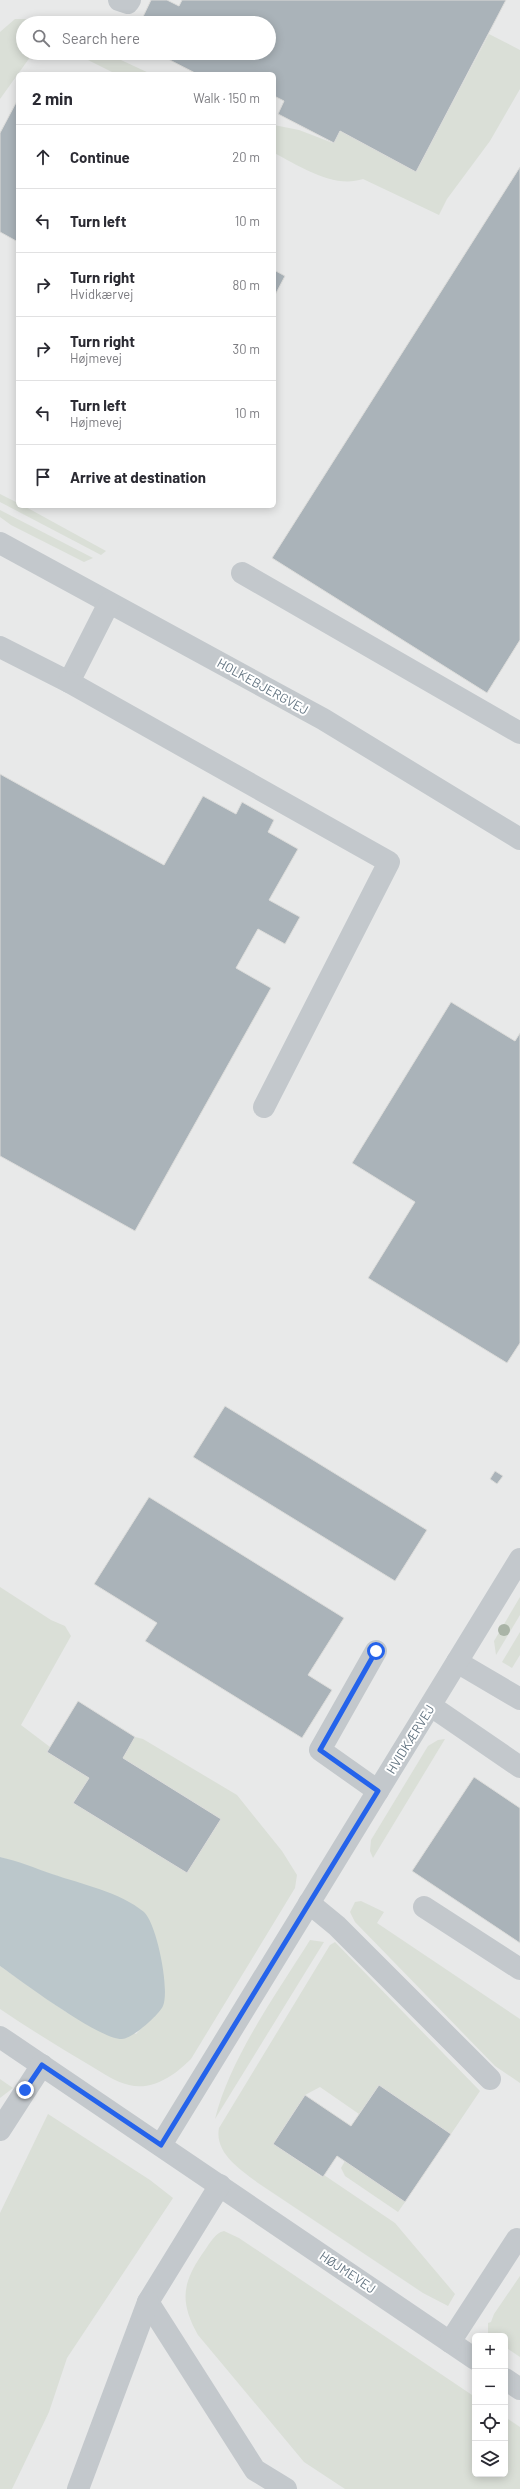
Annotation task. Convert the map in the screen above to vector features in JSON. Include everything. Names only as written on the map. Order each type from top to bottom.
[{"type":"street","points":[[119,0],[128,3],[130,0]]},
{"type":"street","name":"HOLKEBJERGVEJ","points":[[0,543],[323,719],[520,839]]},
{"type":"street","points":[[242,573],[520,733]]},
{"type":"street","points":[[69,682],[109,603]]},
{"type":"street","points":[[0,647],[69,682],[389,862],[264,1107]]},
{"type":"street","name":"HVIDKÆRVEJ","points":[[161,2145],[520,1559]]},
{"type":"street","points":[[376,1651],[320,1750],[378,1791]]},
{"type":"street","points":[[457,1662],[520,1699]]},
{"type":"street","points":[[430,1706],[520,1767]]},
{"type":"street","points":[[309,1903],[337,1926],[490,2079]]},
{"type":"street","points":[[424,1908],[520,1969]]},
{"type":"street","name":"HØJMEVEJ","points":[[0,2037],[472,2357]]},
{"type":"street","points":[[0,2130],[42,2065]]},
{"type":"street","points":[[78,2489],[148,2302],[220,2185]]},
{"type":"street","points":[[450,2342],[517,2239]]},
{"type":"street","points":[[148,2302],[255,2470],[286,2489]]},
{"type":"street","points":[[508,2381],[520,2389]]},
{"type":"shaded area","points":[[0,0],[520,0],[520,2489],[0,2489]]},
{"type":"shaded area","points":[[16,19],[16,60],[28,60],[19,72],[16,72],[16,77],[0,99],[0,32]]},
{"type":"shaded area","points":[[489,34],[520,50],[520,89],[490,141],[447,199],[439,215],[363,179],[340,181],[329,179],[306,170],[276,154],[276,125],[299,130],[333,143],[340,131],[416,171]]},
{"type":"shaded area","points":[[88,60],[121,60],[147,72],[112,72]]},
{"type":"shaded area","points":[[0,494],[16,502],[16,508],[28,508],[106,551],[101,555],[0,502]]},
{"type":"shaded area","points":[[0,510],[93,558],[84,562],[11,525],[0,517]]},
{"type":"shaded area","points":[[0,1587],[51,1620],[65,1626],[71,1636],[21,1725],[50,1747],[47,1752],[89,1778],[73,1803],[187,1873],[221,1819],[123,1758],[135,1737],[143,1739],[237,1795],[282,1851],[297,1875],[295,1888],[191,2059],[171,2076],[155,2084],[138,2086],[124,2084],[114,2080],[0,2009],[0,1966],[66,2012],[136,2034],[147,2022],[99,1890],[0,1857]]},
{"type":"shaded area","points":[[520,1597],[520,1615],[496,1655],[494,1641]]},
{"type":"shaded area","points":[[520,1632],[520,1655],[512,1668],[502,1662]]},
{"type":"shaded area","points":[[445,1739],[373,1858],[370,1851],[371,1840],[428,1746],[438,1740]]},
{"type":"shaded area","points":[[0,1857],[112,1894],[124,1899],[144,1912],[149,1919],[158,1943],[165,1986],[163,2006],[145,2026],[126,2038],[122,2039],[111,2037],[79,2020],[0,1966]]},
{"type":"shaded area","points":[[361,1901],[384,1912],[377,1923],[520,2019],[520,2083],[495,2066],[355,1922],[350,1912],[355,1902]]},
{"type":"shaded area","points":[[310,1940],[324,1942],[215,2119],[222,2096],[243,2050],[269,2004]]},
{"type":"shaded area","points":[[335,1942],[480,2091],[451,2134],[379,2085],[359,2114],[320,2087],[305,2095],[273,2144],[322,2177],[324,2175],[395,2223],[455,2294],[448,2306],[423,2293],[258,2183],[230,2160],[221,2145],[219,2128],[330,1945]]},
{"type":"shaded area","points":[[0,2079],[13,2088],[0,2098]]},
{"type":"shaded area","points":[[48,2114],[150,2180],[173,2198],[67,2358],[49,2412],[12,2489],[0,2489],[0,2213]]},
{"type":"shaded area","points":[[345,2161],[405,2202],[398,2212],[345,2176],[341,2168]]},
{"type":"shaded area","points":[[224,2231],[239,2238],[472,2395],[472,2477],[508,2477],[508,2419],[520,2427],[520,2489],[345,2489],[304,2462],[198,2335],[188,2312],[186,2292],[192,2272],[197,2261],[213,2239]]},
{"type":"shaded area","points":[[520,2276],[520,2357],[508,2349],[508,2333],[488,2333],[488,2323],[491,2322],[494,2314]]},
{"type":"building","points":[[151,0],[167,0],[179,6],[182,0],[506,0],[416,172],[340,131],[334,143],[278,114],[284,101],[276,97],[276,72],[193,72],[170,60],[276,60],[276,16],[143,16]]},
{"type":"building","points":[[16,103],[16,241],[0,232],[0,133]]},
{"type":"building","points":[[520,167],[520,640],[487,693],[272,558]]},
{"type":"building","points":[[276,271],[285,276],[276,293]]},
{"type":"building","points":[[0,774],[164,865],[203,796],[236,814],[242,802],[274,820],[268,832],[298,849],[269,900],[300,917],[285,944],[258,929],[236,968],[271,988],[135,1231],[0,1156]]},
{"type":"building","points":[[451,1002],[515,1041],[520,1033],[520,1343],[507,1363],[368,1278],[415,1202],[352,1163]]},
{"type":"building","points":[[225,1406],[427,1530],[395,1581],[193,1457]]},
{"type":"building","points":[[495,1471],[503,1476],[497,1484],[490,1479]]},
{"type":"building","points":[[149,1497],[344,1618],[308,1675],[332,1690],[302,1738],[145,1641],[157,1623],[94,1584]]},
{"type":"building","points":[[78,1701],[135,1737],[123,1758],[221,1819],[187,1873],[73,1803],[89,1778],[47,1752]]},
{"type":"building","points":[[474,1777],[520,1808],[520,1943],[412,1871]]},
{"type":"building","points":[[379,2085],[451,2134],[405,2202],[337,2156],[323,2177],[273,2144],[305,2095],[351,2126]]},
{"type":"route","points":[[25,2090],[42,2065],[161,2145],[378,1791],[320,1750],[376,1651]]}]
